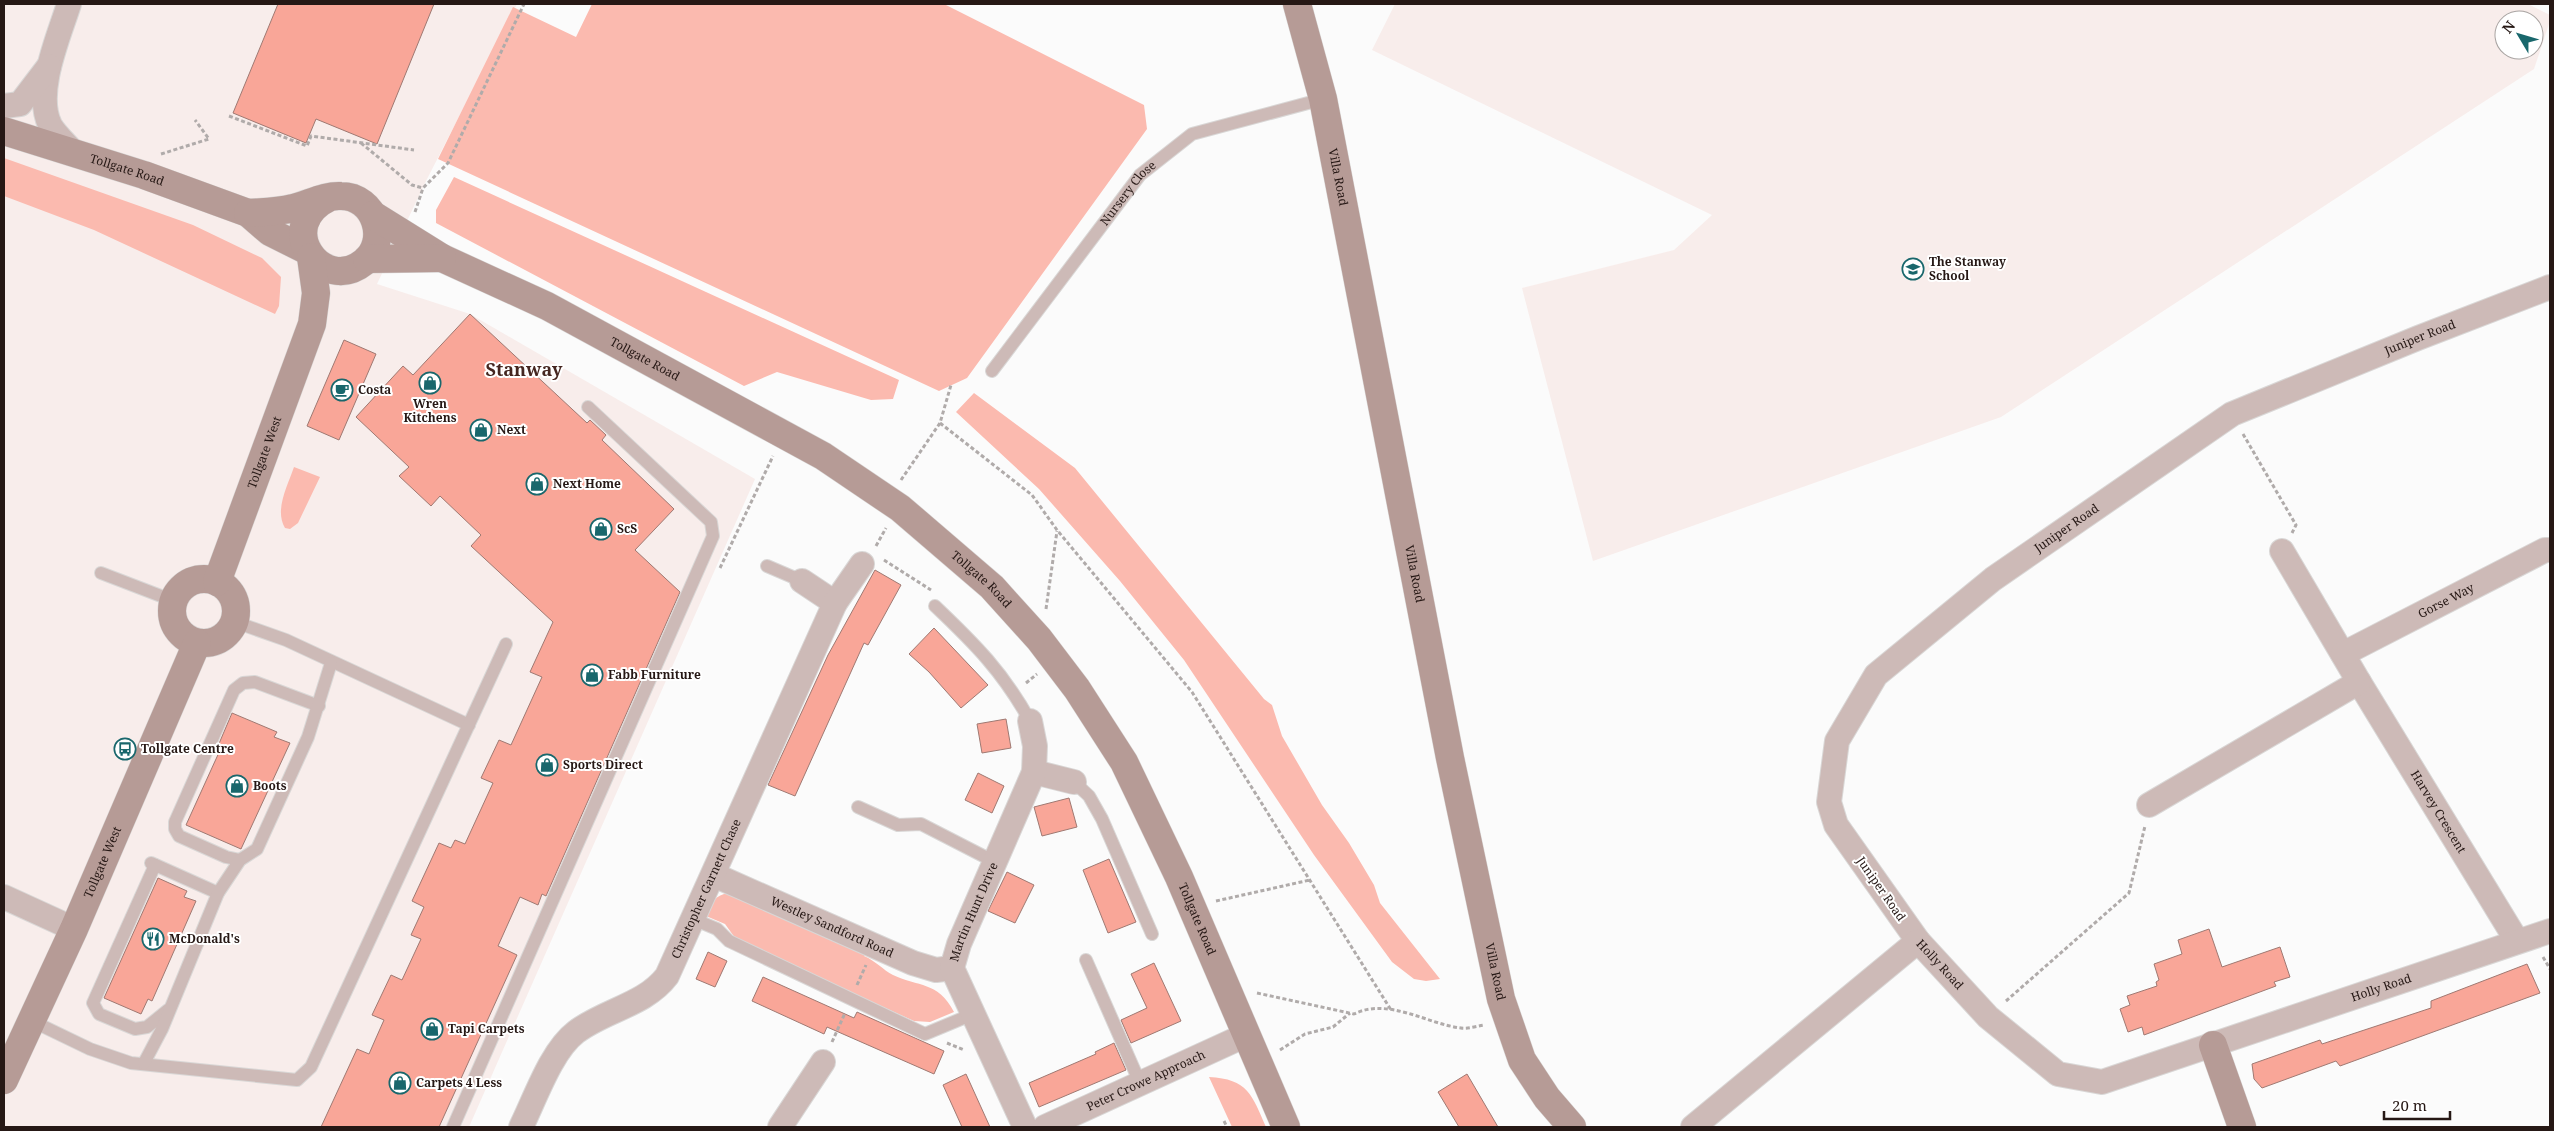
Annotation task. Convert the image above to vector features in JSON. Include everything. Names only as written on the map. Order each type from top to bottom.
[{"type":"street","points":[[69,4],[50,65],[45,97],[50,125],[73,152]]},
{"type":"street","name":"Villa Road","points":[[1297,4],[1323,99],[1450,758],[1507,1021],[1522,1060],[1547,1098],[1572,1127]]},
{"type":"street","points":[[4,106],[20,104],[50,65]]},
{"type":"street","name":"Tollgate Road","points":[[4,131],[144,175],[248,213],[270,232],[309,253],[327,269],[348,270],[362,263],[442,258]]},
{"type":"street","points":[[309,253],[303,240],[306,218],[312,208],[330,197]]},
{"type":"street","name":"Tollgate Road","points":[[248,213],[291,209],[330,197],[355,198],[366,205],[373,215],[406,233],[442,258],[547,306],[823,456],[889,511],[992,587],[1042,643],[1077,689],[1124,762],[1158,832],[1286,1127]]},
{"type":"street","points":[[362,263],[374,250],[378,238],[377,226],[373,215]]},
{"type":"street","name":"Tollgate West","points":[[218,582],[312,324],[316,292],[309,253]]},
{"type":"street","name":"Tollgate West","points":[[312,324],[362,263]]},
{"type":"street","name":"Juniper Road","points":[[1918,941],[1836,825],[1829,802],[1837,741],[1876,675],[1993,579],[2232,414],[2418,338],[2550,287]]},
{"type":"street","name":"Gorse Way","points":[[2343,654],[2545,550],[2550,550]]},
{"type":"street","name":"Harvey Crescent","points":[[2282,551],[2359,682],[2517,941]]},
{"type":"street","name":"Christopher Garnett Chase","points":[[521,1127],[558,1052],[576,1032],[658,989],[667,976],[835,603],[862,564]]},
{"type":"street","points":[[205,579],[218,582],[234,598],[235,622],[229,632],[220,640],[197,643],[179,632],[172,612],[174,601],[180,590],[192,582],[205,579]]},
{"type":"street","points":[[802,581],[835,603]]},
{"type":"street","name":"Tollgate West","points":[[4,1080],[74,929],[197,643]]},
{"type":"street","points":[[2149,806],[2359,682]]},
{"type":"street","name":"Martin Hunt Drive","points":[[1025,1127],[952,968],[959,944],[1034,772],[1035,746],[1030,721]]},
{"type":"street","points":[[1034,772],[1074,782]]},
{"type":"street","name":"Westley Sandford Road","points":[[714,875],[913,964],[936,970],[952,968]]},
{"type":"street","points":[[4,897],[74,929]]},
{"type":"street","name":"Holly Road","points":[[1693,1127],[1918,941],[1988,1017],[2058,1074],[2102,1082],[2550,931]]},
{"type":"street","name":"Peter Crowe Approach","points":[[1045,1127],[1246,1035]]},
{"type":"street","points":[[2213,1045],[2242,1127]]},
{"type":"street","points":[[780,1127],[823,1062]]},
{"type":"lane","name":"Nursery Close","points":[[992,371],[1140,175],[1192,134],[1323,99]]},
{"type":"lane","points":[[453,1127],[713,536],[711,522],[588,407]]},
{"type":"lane","points":[[767,566],[802,581]]},
{"type":"lane","points":[[101,573],[174,601]]},
{"type":"lane","points":[[935,606],[986,656],[1012,688],[1030,721]]},
{"type":"lane","points":[[235,622],[286,640],[331,663],[469,724]]},
{"type":"lane","points":[[32,1021],[110,1057],[144,1063],[297,1080],[311,1067],[506,644]]},
{"type":"lane","points":[[144,1063],[162,1029],[168,1010],[218,893],[240,860],[257,849],[308,737],[331,663]]},
{"type":"lane","points":[[240,860],[226,857],[179,836],[175,829],[176,822],[234,690],[243,683],[255,682],[319,706]]},
{"type":"lane","points":[[1074,782],[1089,796],[1102,819],[1152,934]]},
{"type":"lane","points":[[858,807],[898,825],[921,824],[995,862]]},
{"type":"lane","points":[[168,1010],[147,1028],[134,1028],[99,1014],[93,1003],[153,864],[218,893]]},
{"type":"lane","points":[[693,919],[717,930],[729,941],[925,1034],[973,1014]]},
{"type":"lane","points":[[1086,960],[1140,1083]]},
{"type":"path","points":[[406,233],[423,188],[448,163],[524,4]]},
{"type":"path","points":[[229,116],[307,146],[311,136],[414,150]]},
{"type":"path","points":[[144,175],[151,155],[208,139],[195,120]]},
{"type":"path","points":[[361,143],[412,185],[423,188]]},
{"type":"path","points":[[878,543],[889,511],[940,423],[951,385]]},
{"type":"path","points":[[2232,414],[2296,525],[2282,551]]},
{"type":"path","points":[[940,423],[1032,495],[1057,530],[1192,692],[1391,1010]]},
{"type":"path","points":[[1042,643],[1057,530]]},
{"type":"path","points":[[1025,683],[1032,678]]},
{"type":"path","points":[[1988,1017],[2129,893],[2149,806]]},
{"type":"path","points":[[1190,905],[1217,901],[1310,880]]},
{"type":"path","points":[[1224,981],[1261,995],[1303,1001],[1351,1013]]},
{"type":"path","points":[[1258,1063],[1305,1034],[1333,1027],[1351,1013],[1364,1009],[1391,1010],[1462,1028],[1507,1021]]},
{"type":"path","points":[[925,1034],[996,1063]]},
{"type":"path","points":[[1224,1121],[1227,1127]]},
{"type":"shaded area","points":[[4,4],[517,4],[426,181],[377,284],[470,314],[755,479],[469,1127],[4,1127]]},
{"type":"shaded area","points":[[592,4],[944,4],[1144,105],[1147,129],[967,378],[939,391],[438,159],[513,7],[576,37]]},
{"type":"shaded area","name":"The Stanway School","points":[[1395,4],[2528,4],[2540,10],[2494,10],[2494,60],[2537,60],[2534,69],[2001,417],[1593,561],[1522,288],[1674,250],[1712,215],[1372,50]]},
{"type":"shaded area","name":"The Stanway School","points":[[2544,12],[2550,15],[2544,39]]},
{"type":"shaded area","points":[[4,158],[193,225],[262,258],[281,277],[279,306],[275,314],[94,230],[4,196]]},
{"type":"shaded area","points":[[454,177],[899,380],[893,399],[871,400],[777,372],[744,386],[436,223],[436,210]]},
{"type":"shaded area","points":[[974,393],[1075,468],[1264,699],[1272,705],[1282,736],[1322,805],[1349,843],[1374,885],[1380,903],[1440,979],[1426,981],[1414,979],[1392,962],[1314,855],[1184,660],[1120,581],[1039,489],[956,412]]},
{"type":"shaded area","points":[[294,467],[320,477],[298,523],[290,529],[285,528],[282,521],[281,506]]},
{"type":"shaded area","points":[[724,894],[734,894],[844,946],[861,945],[867,948],[864,956],[893,975],[934,990],[948,1002],[954,1012],[930,1022],[914,1021],[738,942],[725,924],[706,916],[715,900]]},
{"type":"shaded area","points":[[1209,1077],[1232,1081],[1247,1091],[1257,1106],[1266,1127],[1232,1127]]},
{"type":"building","points":[[278,4],[434,4],[377,144],[316,119],[306,143],[233,113]]},
{"type":"building","points":[[470,314],[587,423],[590,420],[606,435],[602,440],[674,509],[635,550],[680,592],[546,896],[542,894],[538,905],[520,897],[498,946],[517,955],[439,1127],[321,1127],[357,1049],[369,1054],[384,1020],[372,1015],[391,975],[402,980],[421,939],[411,935],[424,907],[412,901],[439,843],[451,848],[455,840],[465,844],[493,783],[481,778],[499,740],[511,745],[542,677],[530,672],[553,622],[471,546],[481,535],[440,496],[431,506],[399,476],[409,467],[356,417],[403,366],[413,375]]},
{"type":"building","name":"Costa","points":[[344,340],[376,354],[339,440],[307,426]]},
{"type":"building","points":[[875,570],[901,585],[868,645],[864,643],[795,796],[768,785],[828,655]]},
{"type":"building","points":[[934,628],[988,685],[961,708],[929,672],[909,654]]},
{"type":"building","name":"Boots","points":[[232,713],[277,732],[274,737],[290,743],[241,849],[186,825],[221,748],[218,746]]},
{"type":"building","points":[[1006,719],[1011,748],[982,753],[977,724]]},
{"type":"building","points":[[978,773],[1004,786],[992,813],[965,800]]},
{"type":"building","points":[[1069,798],[1077,827],[1042,836],[1034,807]]},
{"type":"building","points":[[1109,859],[1136,922],[1108,933],[1083,870]]},
{"type":"building","points":[[1007,872],[1034,885],[1015,923],[988,911]]},
{"type":"building","name":"McDonald's","points":[[158,878],[187,891],[184,897],[196,901],[152,1001],[148,999],[141,1014],[104,998]]},
{"type":"building","points":[[2209,929],[2222,967],[2280,947],[2290,977],[2274,982],[2276,986],[2144,1035],[2142,1027],[2128,1032],[2120,1009],[2130,1005],[2127,996],[2157,986],[2156,982],[2159,980],[2154,964],[2182,954],[2178,940]]},
{"type":"building","points":[[708,952],[727,961],[715,987],[696,979]]},
{"type":"building","points":[[1154,963],[1181,1021],[1131,1043],[1121,1020],[1147,1008],[1131,974]]},
{"type":"building","points":[[2527,964],[2540,993],[2340,1066],[2336,1061],[2262,1088],[2254,1079],[2252,1064],[2320,1040],[2322,1044],[2431,1008],[2431,1001]]},
{"type":"building","points":[[763,977],[854,1018],[857,1012],[944,1051],[934,1074],[827,1027],[824,1034],[752,1001]]},
{"type":"building","points":[[1114,1043],[1126,1070],[1039,1107],[1029,1083],[1096,1054],[1095,1052]]},
{"type":"building","points":[[966,1074],[990,1127],[962,1127],[943,1085]]},
{"type":"building","points":[[1467,1074],[1498,1127],[1459,1127],[1438,1092]]},
{"type":"place","name":"The Stanway School","points":[[1913,269]]},
{"type":"place","name":"Wren Kitchens","points":[[430,383]]},
{"type":"place","name":"Costa","points":[[342,390]]},
{"type":"place","name":"Next","points":[[481,430]]},
{"type":"place","name":"Next Home","points":[[537,484]]},
{"type":"place","name":"ScS","points":[[601,529]]},
{"type":"place","name":"Fabb Furniture","points":[[592,675]]},
{"type":"place","name":"Tollgate Centre","points":[[125,749]]},
{"type":"place","name":"Sports Direct","points":[[547,765]]},
{"type":"place","name":"Boots","points":[[237,786]]},
{"type":"place","name":"McDonald's","points":[[153,939]]},
{"type":"place","name":"Tapi Carpets","points":[[432,1029]]},
{"type":"place","name":"Carpets 4 Less","points":[[400,1083]]},
{"type":"district","name":"Stanway","points":[[524,370]]}]
